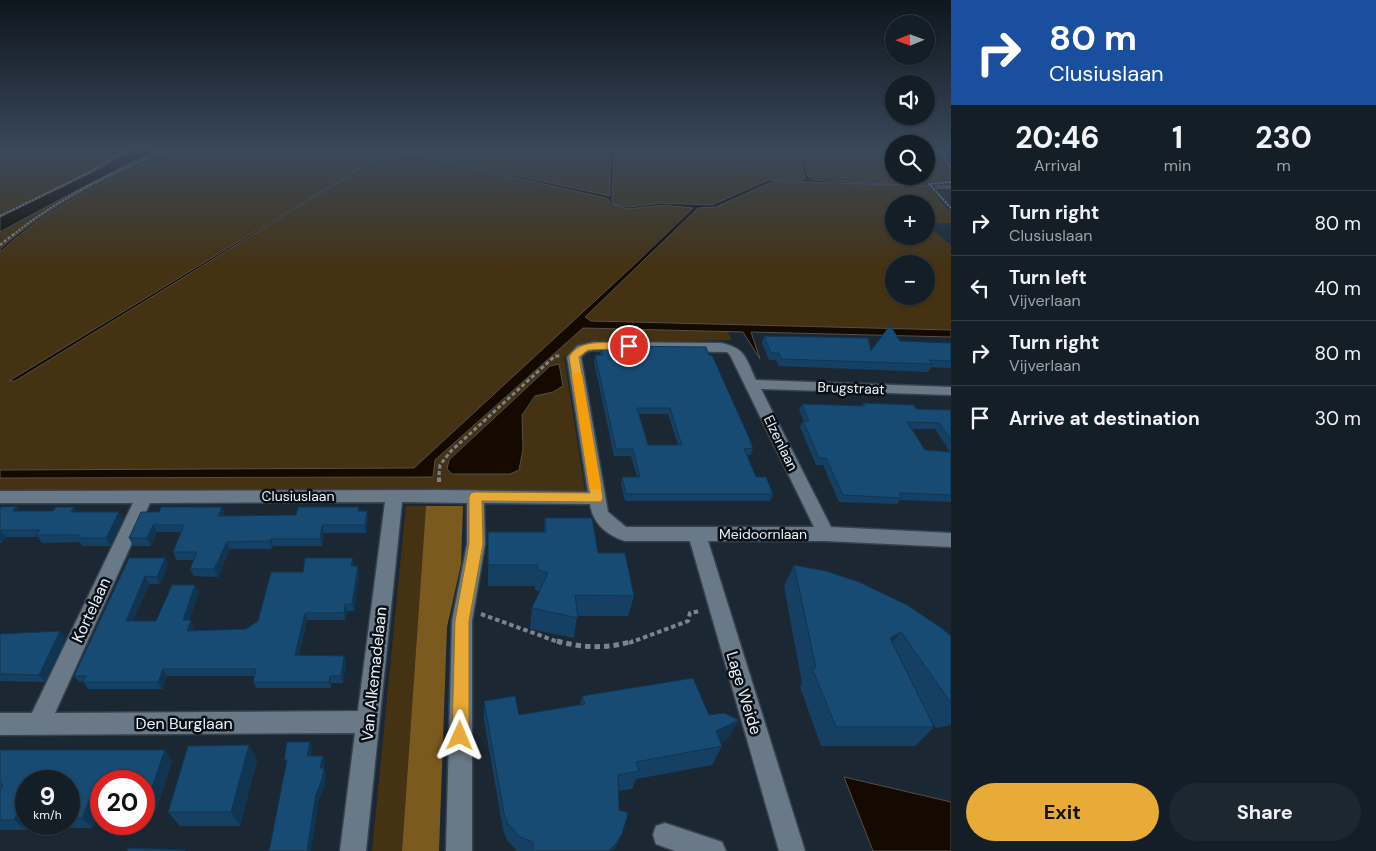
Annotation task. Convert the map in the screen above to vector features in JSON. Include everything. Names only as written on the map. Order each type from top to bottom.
[{"type":"street","name":"Elzenlaan","points":[[574,357],[581,350],[592,346],[721,347],[732,350],[736,353],[826,534]]},
{"type":"street","name":"Meidoornlaan","points":[[574,357],[600,514],[610,527],[616,531],[625,534],[826,534],[951,540]]},
{"type":"street","name":"Brugstraat","points":[[751,384],[951,392]]},
{"type":"street","name":"Kortelaan","points":[[38,724],[145,496]]},
{"type":"street","name":"Clusiuslaan","points":[[0,497],[440,496],[597,498]]},
{"type":"street","name":"Van Alkemadelaan","points":[[353,851],[394,497]]},
{"type":"street","points":[[459,851],[464,608],[476,544],[475,497]]},
{"type":"street","name":"Lage Weide","points":[[697,534],[792,851]]},
{"type":"street","name":"Den Burglaan","points":[[0,724],[369,722]]},
{"type":"street","points":[[665,835],[712,851]]},
{"type":"path","points":[[0,216],[56,189]]},
{"type":"path","points":[[0,245],[44,214],[85,189]]},
{"type":"path","points":[[933,189],[951,208]]},
{"type":"path","points":[[440,496],[440,466],[451,451],[555,356],[574,357]]},
{"type":"path","points":[[464,608],[532,635],[591,647],[613,646],[635,640],[688,621],[690,613],[719,608]]},
{"type":"shaded area","points":[[0,189],[58,189],[0,217]]},
{"type":"shaded area","points":[[58,189],[80,189],[0,232],[0,217]]},
{"type":"shaded area","points":[[80,189],[610,189],[610,196],[606,195],[611,204],[628,209],[664,205],[693,207],[602,295],[698,208],[716,207],[757,189],[931,189],[951,213],[951,223],[935,224],[935,195],[885,195],[885,245],[935,245],[935,232],[951,245],[951,335],[726,329],[732,340],[583,343],[564,357],[585,491],[0,490],[0,233]],"holes":[[[559,365],[522,415],[510,474],[452,474],[447,469],[449,459],[550,366]]]},
{"type":"shaded area","points":[[92,189],[64,204],[20,234],[0,252],[0,249],[20,232],[63,203]]},
{"type":"shaded area","points":[[328,189],[15,381],[9,381]]},
{"type":"shaded area","points":[[565,189],[576,189],[610,196],[610,189],[612,189],[613,204],[629,207],[661,203],[712,205],[748,189],[757,189],[716,207],[698,208],[585,317],[591,321],[951,330],[951,337],[751,332],[760,359],[743,332],[583,328],[435,460],[433,477],[0,478],[0,470],[414,468],[693,208],[664,205],[628,209],[611,204],[609,200]]},
{"type":"shaded area","points":[[613,189],[748,189],[712,205],[661,203],[629,207],[612,204]]},
{"type":"shaded area","points":[[559,364],[563,386],[553,392],[535,396],[522,415],[523,449],[519,470],[510,474],[452,474],[447,469],[449,460],[550,366]]},
{"type":"shaded area","points":[[406,506],[426,506],[402,851],[372,851]]},
{"type":"shaded area","points":[[426,506],[463,506],[461,564],[447,627],[439,851],[402,851]]},
{"type":"shaded area","points":[[844,777],[951,802],[951,851],[873,851]]},
{"type":"building","points":[[890,325],[900,341],[951,343],[951,361],[929,360],[932,364],[781,359],[779,353],[771,353],[764,336],[868,338],[871,351]]},
{"type":"building","points":[[601,346],[706,347],[709,355],[712,355],[750,440],[753,448],[744,449],[756,477],[766,477],[773,494],[626,494],[622,477],[640,477],[633,449],[616,449],[595,355],[603,355]],"holes":[[[637,408],[670,408],[682,445],[648,445]]]},
{"type":"building","points":[[863,403],[914,405],[916,409],[951,410],[951,440],[939,423],[907,422],[925,450],[951,452],[951,495],[899,493],[901,498],[843,495],[826,458],[819,458],[803,421],[809,421],[802,404],[865,406]]},
{"type":"building","points":[[16,506],[13,511],[53,511],[56,507],[74,507],[71,512],[119,512],[106,538],[77,538],[79,535],[36,535],[40,530],[0,530],[0,507]]},
{"type":"building","points":[[161,507],[222,507],[218,516],[296,515],[298,507],[359,507],[358,511],[367,511],[365,525],[322,525],[320,539],[271,539],[270,541],[227,542],[214,569],[190,569],[197,552],[173,552],[184,525],[153,525],[147,538],[129,538],[141,512],[159,512]]},
{"type":"building","points":[[545,518],[592,518],[598,553],[625,553],[634,596],[575,595],[578,618],[532,608],[548,573],[538,570],[537,565],[488,565],[488,532],[546,532]]},
{"type":"building","points":[[129,558],[165,558],[157,577],[145,576],[126,621],[156,621],[172,585],[195,585],[183,620],[191,620],[187,631],[246,629],[258,621],[271,572],[303,572],[305,558],[353,558],[351,566],[358,566],[352,604],[345,604],[344,613],[305,613],[295,655],[344,656],[341,676],[330,676],[329,682],[253,682],[256,669],[163,669],[158,682],[82,682],[86,676],[74,676]]},
{"type":"building","points":[[794,565],[826,571],[859,582],[907,605],[951,636],[951,703],[901,632],[890,638],[934,727],[836,727],[812,668],[816,668]]},
{"type":"building","points":[[60,631],[39,675],[0,674],[0,634]]},
{"type":"building","points":[[693,678],[709,715],[724,713],[739,720],[716,731],[722,746],[636,762],[639,771],[618,775],[619,810],[628,813],[622,834],[615,845],[608,851],[533,851],[533,842],[520,837],[508,824],[504,813],[484,701],[515,696],[519,715],[585,704],[582,696]]},
{"type":"building","points":[[287,742],[310,742],[307,756],[323,756],[320,768],[324,768],[316,794],[307,851],[269,851],[287,760],[284,760]]},
{"type":"building","points":[[249,745],[231,812],[168,812],[188,746]]},
{"type":"building","points":[[0,750],[165,750],[155,778],[155,770],[90,770],[90,800],[82,818],[80,818],[80,770],[15,770],[14,820],[0,820],[0,790],[3,784],[0,784]]},
{"type":"building","points":[[128,848],[185,850],[185,851],[127,851]]},
{"type":"slow traffic","points":[[577,375],[595,486]]},
{"type":"route","points":[[460,736],[462,621],[476,544],[475,497],[597,498],[574,357],[576,353],[586,347],[629,346]]}]
